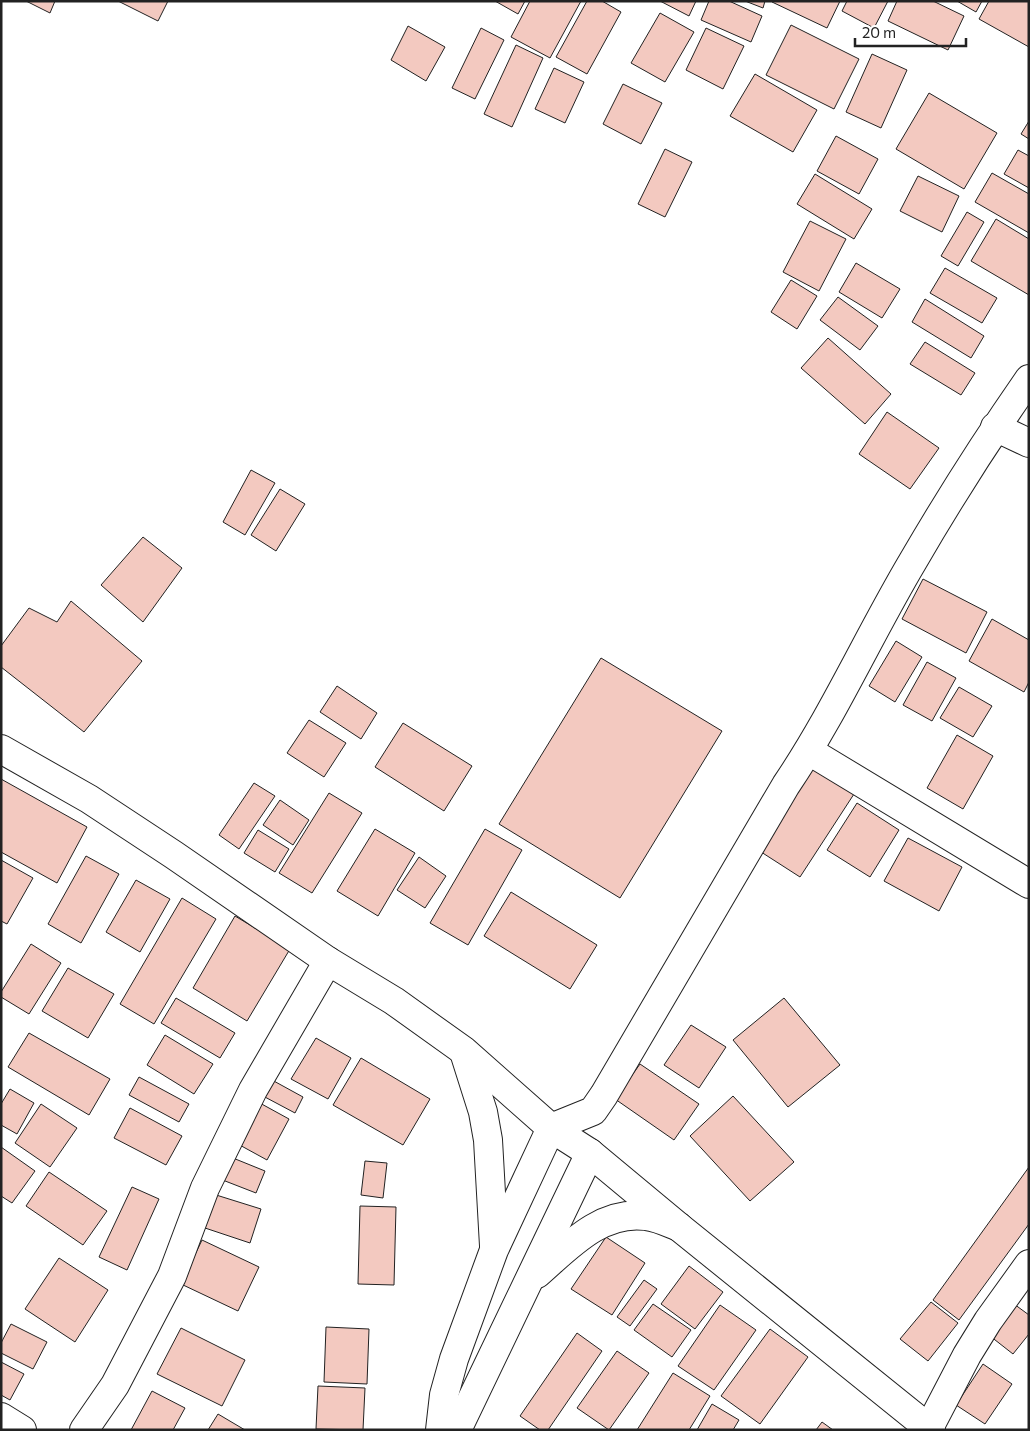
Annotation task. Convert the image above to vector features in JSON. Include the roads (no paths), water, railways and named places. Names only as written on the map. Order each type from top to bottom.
[{"type":"main road","points":[[457,1430],[590,1153],[593,1111],[652,1016],[786,785],[809,751],[912,562],[995,428],[1029,379]]},
{"type":"main road","points":[[995,428],[1029,443]]},
{"type":"main road","points":[[1,750],[96,804],[182,860],[328,961],[394,1001],[464,1051],[551,1128],[590,1153],[930,1429],[968,1355],[988,1321],[1029,1264]]},
{"type":"main road","points":[[809,751],[1029,884]]},
{"type":"main road","points":[[84,1430],[120,1376],[172,1276],[205,1188],[253,1090],[328,961]]},
{"type":"main road","points":[[464,1051],[483,1112],[488,1140],[494,1250]]},
{"type":"main road","points":[[440,1430],[444,1395],[454,1359],[494,1250],[551,1128],[593,1111]]},
{"type":"main road","points":[[527,1284],[577,1240],[608,1220],[627,1216],[647,1216],[679,1227]]},
{"type":"main road","points":[[1,1417],[22,1430]]}]
